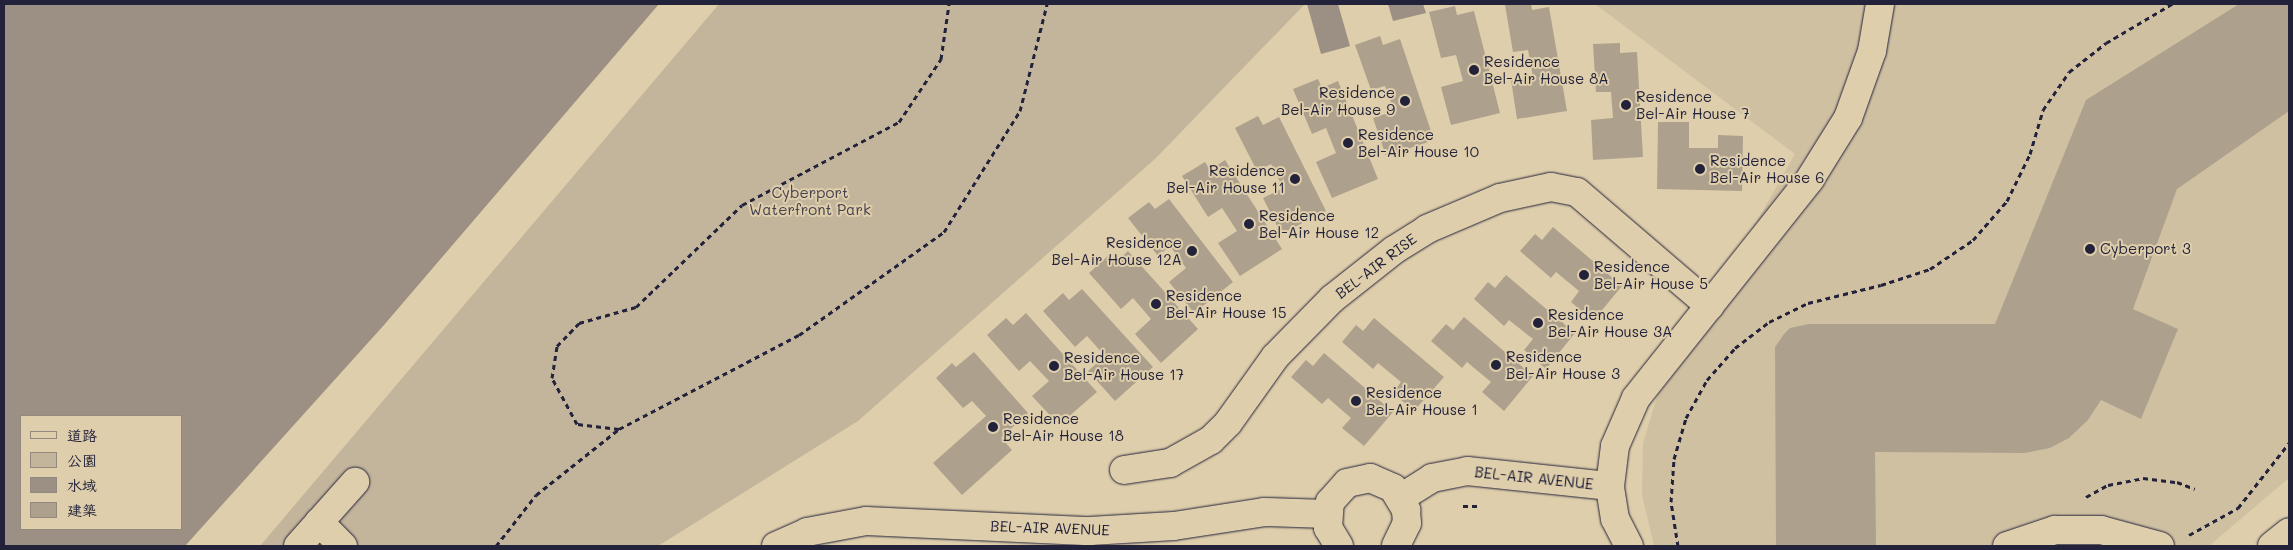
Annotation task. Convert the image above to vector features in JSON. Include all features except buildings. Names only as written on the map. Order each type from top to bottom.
[{"type":"street","points":[[1610,486],[1615,446],[1636,398],[1810,179],[1848,118],[1872,51],[1880,4]]},
{"type":"street","name":"BEL-AIR RISE","points":[[1124,470],[1170,463],[1211,440],[1228,423],[1275,357],[1332,299],[1394,250],[1427,229],[1500,198],[1538,188],[1577,192],[1710,306]]},
{"type":"street","name":"BEL-AIR AVENUE","points":[[1402,497],[1432,478],[1467,471],[1610,486],[1615,519],[1629,546]]},
{"type":"street","points":[[1339,546],[1328,528],[1327,514],[1336,491],[1358,479],[1383,481],[1402,497],[1407,523],[1396,546]]},
{"type":"street","points":[[298,546],[355,482]]},
{"type":"street","name":"BEL-AIR AVENUE","points":[[776,546],[807,532],[866,520],[1090,531],[1174,526],[1264,512],[1327,514]]},
{"type":"street","points":[[320,522],[343,546]]},
{"type":"street","points":[[2007,546],[2055,530],[2101,530],[2171,543]]},
{"type":"street","points":[[2272,546],[2289,532]]},
{"type":"path","points":[[619,429],[577,424],[552,378],[557,346],[579,324],[636,307],[742,205],[899,122],[941,59],[949,4]]},
{"type":"path","points":[[496,546],[536,495],[619,429],[799,335],[944,232],[1020,111],[1047,4]]},
{"type":"path","points":[[1678,546],[1671,502],[1674,459],[1686,418],[1707,380],[1735,348],[1769,322],[1808,303],[1881,286],[1930,269],[1973,240],[2007,201],[2030,154],[2043,110],[2069,72],[2106,44],[2172,4]]},
{"type":"path","points":[[2171,543],[2238,508],[2289,443]]},
{"type":"path","points":[[2055,530],[2078,502],[2108,485],[2142,478],[2177,482],[2195,488]]},
{"type":"shaded area","points":[[1595,4],[2289,4],[2289,478],[2209,546],[1654,546],[1642,495],[1643,443],[1657,397],[1795,154]]},
{"type":"green space","name":"Cyberport Waterfront Park","points":[[719,4],[1305,4],[1156,158],[858,421],[658,546],[260,546]]},
{"type":"water","points":[[4,4],[659,4],[384,325],[185,546],[4,546]]},
{"type":"water","points":[[1307,4],[1338,4],[1350,46],[1321,54]]},
{"type":"water","points":[[1388,4],[1423,4],[1426,13],[1393,21]]},
{"type":"place","name":"Residence Bel-Air House 8A","points":[[1474,70]]},
{"type":"place","name":"Residence Bel-Air House 9","points":[[1405,101]]},
{"type":"place","name":"Residence Bel-Air House 7","points":[[1626,105]]},
{"type":"place","name":"Residence Bel-Air House 10","points":[[1348,143]]},
{"type":"place","name":"Residence Bel-Air House 6","points":[[1700,169]]},
{"type":"place","name":"Residence Bel-Air House 11","points":[[1295,179]]},
{"type":"place","name":"Residence Bel-Air House 12","points":[[1249,224]]},
{"type":"place","name":"Cyberport 3","points":[[2090,249]]},
{"type":"place","name":"Residence Bel-Air House 12A","points":[[1192,251]]},
{"type":"place","name":"Residence Bel-Air House 5","points":[[1584,275]]},
{"type":"place","name":"Residence Bel-Air House 15","points":[[1156,304]]},
{"type":"place","name":"Residence Bel-Air House 3A","points":[[1538,323]]},
{"type":"place","name":"Residence Bel-Air House 3","points":[[1496,365]]},
{"type":"place","name":"Residence Bel-Air House 17","points":[[1054,366]]},
{"type":"place","name":"Residence Bel-Air House 1","points":[[1356,401]]},
{"type":"place","name":"Residence Bel-Air House 18","points":[[993,427]]}]
